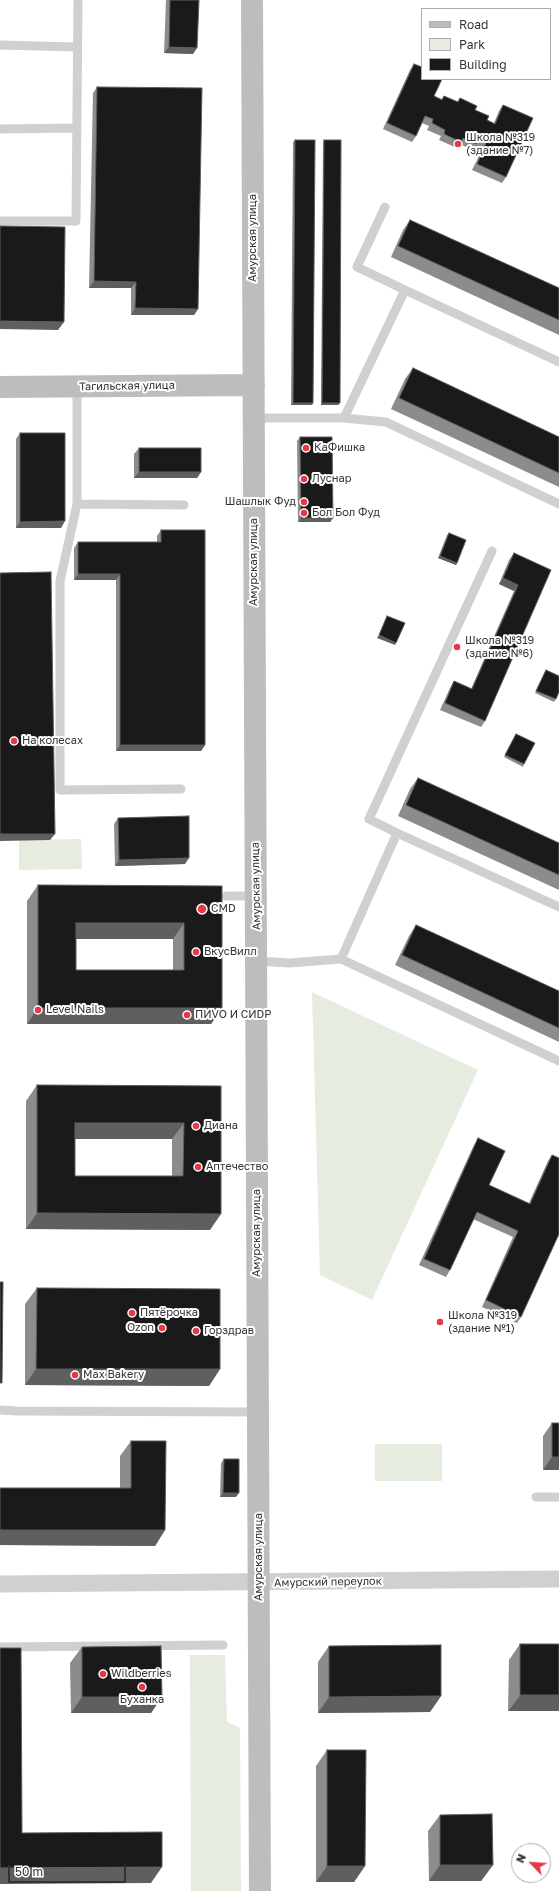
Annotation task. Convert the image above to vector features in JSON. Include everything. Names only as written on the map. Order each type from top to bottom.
[{"type":"street","name":"Амурская улица","points":[[252,0],[260,1891]]},
{"type":"street","name":"Тагильская улица","points":[[0,387],[254,385]]},
{"type":"street","name":"Амурский переулок","points":[[0,1584],[259,1583],[559,1579]]},
{"type":"lane","points":[[0,221],[76,221],[78,0]]},
{"type":"lane","points":[[0,45],[77,47]]},
{"type":"lane","points":[[0,129],[76,128]]},
{"type":"lane","points":[[385,207],[357,267],[559,362]]},
{"type":"lane","points":[[344,418],[405,290]]},
{"type":"lane","points":[[77,386],[77,504],[60,581],[60,790],[181,789]]},
{"type":"lane","points":[[254,418],[344,418],[386,422],[559,504]]},
{"type":"lane","points":[[77,504],[184,505]]},
{"type":"lane","points":[[492,551],[369,819],[559,907]]},
{"type":"lane","points":[[341,959],[398,833]]},
{"type":"lane","points":[[226,896],[256,896]]},
{"type":"lane","points":[[257,961],[289,963],[341,959],[559,1061]]},
{"type":"lane","points":[[0,1410],[17,1412],[258,1412]]},
{"type":"lane","points":[[536,1497],[559,1497]]},
{"type":"lane","points":[[0,1647],[223,1645]]},
{"type":"lane","points":[[87,1646],[87,1657]]},
{"type":"green space","points":[[81,839],[82,869],[19,870],[19,840]]},
{"type":"green space","points":[[312,992],[478,1070],[372,1300],[320,1275]]},
{"type":"green space","points":[[375,1444],[442,1444],[442,1481],[375,1481]]},
{"type":"green space","points":[[190,1655],[225,1655],[227,1722],[240,1728],[241,1891],[191,1891]]},
{"type":"building","points":[[170,0],[199,0],[197,48],[169,47]]},
{"type":"building","points":[[414,64],[421,67],[421,80],[442,80],[434,96],[442,100],[444,96],[458,102],[460,98],[477,106],[475,110],[489,116],[487,120],[495,124],[503,105],[533,118],[506,177],[477,164],[486,143],[478,140],[476,144],[463,138],[461,142],[444,134],[445,130],[432,123],[433,119],[425,116],[416,136],[387,123]]},
{"type":"building","points":[[97,87],[202,88],[198,309],[135,308],[136,282],[94,281]]},
{"type":"building","points":[[295,140],[315,140],[313,403],[293,403]]},
{"type":"building","points":[[324,140],[341,140],[340,403],[322,403]]},
{"type":"building","points":[[410,220],[559,288],[559,320],[398,246]]},
{"type":"building","points":[[0,226],[65,227],[64,322],[0,321]]},
{"type":"building","points":[[413,368],[559,437],[559,473],[399,398]]},
{"type":"building","points":[[20,433],[65,433],[65,521],[20,522]]},
{"type":"building","points":[[300,437],[332,437],[333,518],[301,518]]},
{"type":"building","points":[[139,448],[201,448],[201,472],[139,472]]},
{"type":"building","points":[[161,530],[205,530],[205,745],[120,745],[120,574],[78,574],[78,542],[161,542]]},
{"type":"building","points":[[449,533],[466,540],[457,563],[440,556]]},
{"type":"building","points":[[514,553],[551,570],[485,721],[445,703],[454,681],[472,689],[518,585],[503,578]]},
{"type":"building","points":[[51,572],[55,834],[0,834],[0,573]]},
{"type":"building","points":[[387,616],[405,623],[396,643],[379,635]]},
{"type":"building","points":[[546,670],[559,676],[559,692],[556,699],[536,691]]},
{"type":"building","points":[[516,734],[535,743],[524,764],[505,755]]},
{"type":"building","points":[[418,778],[559,843],[559,875],[406,805]]},
{"type":"building","points":[[189,816],[189,858],[119,860],[118,818]]},
{"type":"building","points":[[38,885],[222,886],[222,1008],[38,1008]],"holes":[[[76,923],[184,923],[184,970],[76,970]]]},
{"type":"building","points":[[416,925],[559,991],[559,1028],[402,955]]},
{"type":"building","points":[[37,1085],[221,1086],[221,1214],[37,1213]],"holes":[[[75,1123],[184,1123],[183,1176],[75,1176]]]},
{"type":"building","points":[[478,1138],[505,1151],[489,1185],[530,1204],[552,1155],[559,1158],[559,1234],[521,1317],[486,1300],[518,1231],[477,1212],[450,1270],[424,1259]]},
{"type":"building","points":[[0,1282],[3,1282],[2,1383],[0,1383]]},
{"type":"building","points":[[37,1288],[220,1289],[220,1369],[36,1369]]},
{"type":"building","points":[[552,1423],[559,1423],[559,1457],[552,1457]]},
{"type":"building","points":[[131,1441],[166,1441],[165,1530],[0,1530],[0,1488],[131,1488]]},
{"type":"building","points":[[224,1459],[239,1459],[239,1493],[223,1493]]},
{"type":"building","points":[[520,1644],[559,1644],[559,1695],[520,1695]]},
{"type":"building","points":[[441,1645],[441,1696],[329,1697],[329,1646]]},
{"type":"building","points":[[161,1646],[162,1697],[82,1697],[82,1647]]},
{"type":"building","points":[[0,1648],[21,1648],[22,1833],[162,1832],[162,1867],[0,1868]]},
{"type":"building","points":[[327,1750],[366,1750],[365,1866],[327,1866]]},
{"type":"building","points":[[492,1814],[493,1865],[440,1865],[440,1815]]},
{"type":"place","name":"Школа №319 (здание №7)","points":[[458,144]]},
{"type":"place","name":"КаФишка","points":[[306,448]]},
{"type":"place","name":"Луснар","points":[[304,479]]},
{"type":"place","name":"Шашлык Фуд","points":[[304,502]]},
{"type":"place","name":"Бол Бол Фуд","points":[[304,513]]},
{"type":"place","name":"Школа №319 (здание №6)","points":[[457,647]]},
{"type":"place","name":"На колесах","points":[[14,741]]},
{"type":"place","name":"CMD","points":[[202,909]]},
{"type":"place","name":"ВкусВилл","points":[[196,952]]},
{"type":"place","name":"Level Nails","points":[[38,1010]]},
{"type":"place","name":"ПИVO И СИDР","points":[[187,1015]]},
{"type":"place","name":"Диана","points":[[196,1126]]},
{"type":"place","name":"Аптечество","points":[[198,1167]]},
{"type":"place","name":"Пятёрочка","points":[[132,1313]]},
{"type":"place","name":"Школа №319 (здание №1)","points":[[440,1322]]},
{"type":"place","name":"Ozon","points":[[162,1328]]},
{"type":"place","name":"Горздрав","points":[[196,1331]]},
{"type":"place","name":"Max Bakery","points":[[75,1375]]},
{"type":"place","name":"Wildberries","points":[[103,1674]]},
{"type":"place","name":"Буханка","points":[[142,1687]]}]
